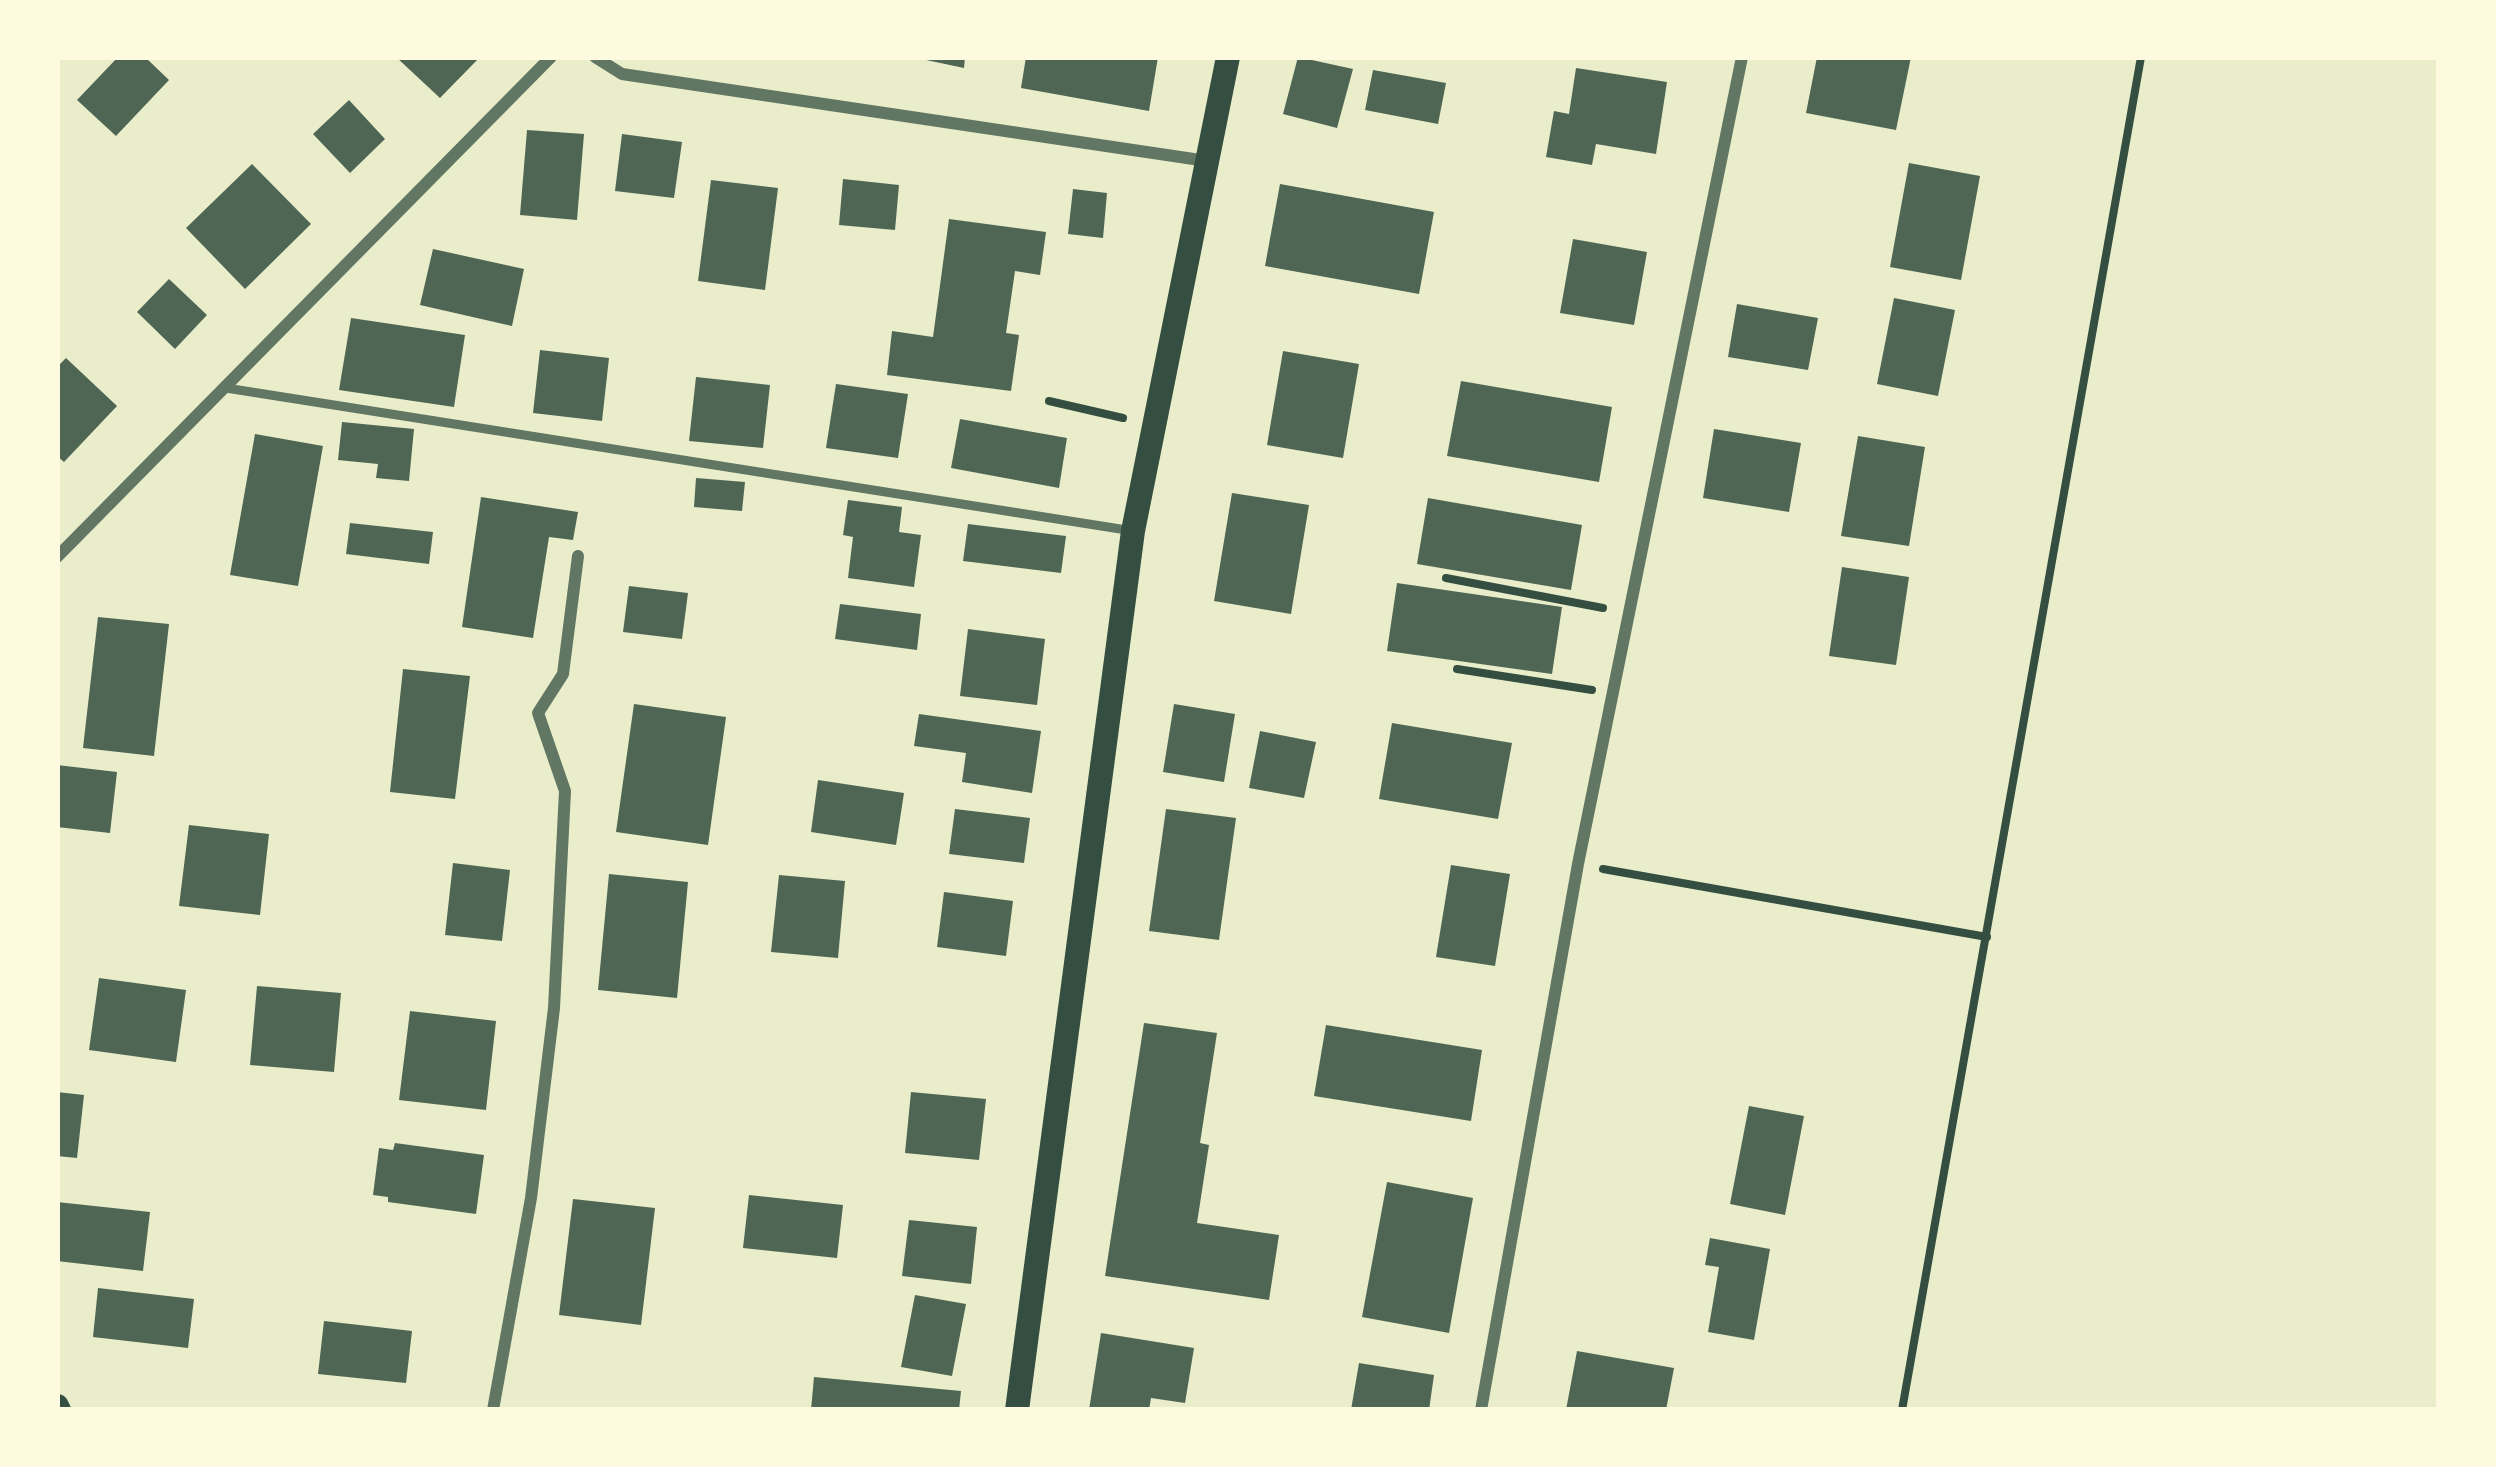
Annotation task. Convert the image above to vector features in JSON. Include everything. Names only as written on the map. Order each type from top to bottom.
[{"type":"main road","points":[[1017,1410],[1133,531],[1228,57]]},
{"type":"street","points":[[57,557],[551,57]]},
{"type":"street","points":[[595,57],[622,74],[1207,161]]},
{"type":"street","points":[[1481,1410],[1578,864],[1742,57]]},
{"type":"street","points":[[493,1410],[531,1198],[554,1008],[566,790],[538,713],[563,674],[578,556]]},
{"type":"lane","points":[[226,388],[1133,531]]},
{"type":"path","points":[[1902,1410],[2141,57]]},
{"type":"path","points":[[1048,401],[1154,425]]},
{"type":"path","points":[[1446,578],[1629,613]]},
{"type":"path","points":[[1457,669],[1612,693]]},
{"type":"path","points":[[1578,864],[1987,937]]},
{"type":"building","points":[[118,57],[145,57],[169,80],[116,136],[77,100]]},
{"type":"building","points":[[396,57],[480,57],[440,98]]},
{"type":"building","points":[[912,57],[965,57],[964,68]]},
{"type":"building","points":[[1026,57],[1158,57],[1149,111],[1021,88]]},
{"type":"building","points":[[1298,57],[1353,69],[1337,128],[1283,114]]},
{"type":"building","points":[[1817,57],[1911,57],[1896,130],[1806,113]]},
{"type":"building","points":[[1576,68],[1667,82],[1656,154],[1596,144],[1592,165],[1546,157],[1554,111],[1569,114]]},
{"type":"building","points":[[1373,70],[1446,83],[1438,124],[1365,110]]},
{"type":"building","points":[[349,100],[385,139],[350,173],[313,134]]},
{"type":"building","points":[[527,130],[584,134],[577,220],[520,215]]},
{"type":"building","points":[[622,134],[682,142],[674,198],[615,191]]},
{"type":"building","points":[[1909,163],[1980,176],[1961,280],[1890,267]]},
{"type":"building","points":[[252,164],[311,224],[245,289],[186,228]]},
{"type":"building","points":[[843,179],[899,185],[895,230],[839,225]]},
{"type":"building","points":[[711,180],[778,188],[765,290],[698,281]]},
{"type":"building","points":[[1280,184],[1434,212],[1419,294],[1265,266]]},
{"type":"building","points":[[1073,189],[1107,193],[1103,238],[1068,234]]},
{"type":"building","points":[[949,219],[1046,232],[1040,275],[1015,271],[1006,333],[1019,335],[1011,391],[887,375],[892,331],[933,337]]},
{"type":"building","points":[[1573,239],[1647,252],[1634,325],[1560,313]]},
{"type":"building","points":[[433,249],[524,269],[512,326],[420,305]]},
{"type":"building","points":[[169,279],[207,315],[175,349],[137,312]]},
{"type":"building","points":[[1894,298],[1955,310],[1938,396],[1877,384]]},
{"type":"building","points":[[1737,304],[1818,318],[1808,370],[1728,357]]},
{"type":"building","points":[[351,318],[465,335],[454,407],[339,390]]},
{"type":"building","points":[[540,350],[609,358],[602,421],[533,413]]},
{"type":"building","points":[[1283,351],[1359,364],[1343,458],[1267,445]]},
{"type":"building","points":[[66,358],[117,406],[64,462],[57,456],[57,367]]},
{"type":"building","points":[[696,377],[770,385],[763,448],[689,441]]},
{"type":"building","points":[[1461,381],[1612,407],[1599,482],[1447,456]]},
{"type":"building","points":[[836,384],[908,394],[898,458],[826,448]]},
{"type":"building","points":[[960,419],[1067,438],[1059,488],[951,468]]},
{"type":"building","points":[[342,422],[414,429],[409,481],[376,478],[378,464],[338,460]]},
{"type":"building","points":[[1714,429],[1801,443],[1789,512],[1703,498]]},
{"type":"building","points":[[255,434],[323,446],[298,586],[230,575]]},
{"type":"building","points":[[1858,436],[1925,447],[1909,546],[1841,536]]},
{"type":"building","points":[[696,478],[745,482],[742,511],[694,507]]},
{"type":"building","points":[[1232,493],[1309,505],[1291,614],[1214,601]]},
{"type":"building","points":[[481,497],[578,512],[573,540],[549,537],[533,638],[462,627]]},
{"type":"building","points":[[1428,498],[1582,525],[1571,590],[1417,564]]},
{"type":"building","points":[[848,500],[902,507],[899,532],[921,535],[914,587],[848,578],[853,537],[843,535]]},
{"type":"building","points":[[350,523],[433,532],[429,564],[346,554]]},
{"type":"building","points":[[968,524],[1066,536],[1061,573],[963,561]]},
{"type":"building","points":[[1842,567],[1909,577],[1896,665],[1829,656]]},
{"type":"building","points":[[1397,583],[1562,607],[1552,674],[1387,651]]},
{"type":"building","points":[[629,586],[688,593],[682,639],[623,632]]},
{"type":"building","points":[[840,604],[921,614],[917,650],[835,639]]},
{"type":"building","points":[[98,617],[169,624],[154,756],[83,748]]},
{"type":"building","points":[[968,629],[1045,639],[1037,705],[960,696]]},
{"type":"building","points":[[403,669],[470,676],[455,799],[390,792]]},
{"type":"building","points":[[634,704],[726,717],[708,845],[616,832]]},
{"type":"building","points":[[1174,704],[1235,714],[1224,782],[1163,772]]},
{"type":"building","points":[[919,714],[1041,731],[1032,793],[962,782],[966,753],[914,746]]},
{"type":"building","points":[[1392,723],[1512,743],[1498,819],[1379,799]]},
{"type":"building","points":[[1260,731],[1316,742],[1304,798],[1249,788]]},
{"type":"building","points":[[57,765],[117,772],[110,833],[57,827]]},
{"type":"building","points":[[818,780],[904,793],[896,845],[811,832]]},
{"type":"building","points":[[955,809],[1030,818],[1024,863],[949,854]]},
{"type":"building","points":[[1166,809],[1236,818],[1219,940],[1149,931]]},
{"type":"building","points":[[189,825],[269,834],[260,915],[179,906]]},
{"type":"building","points":[[453,863],[510,870],[502,941],[445,935]]},
{"type":"building","points":[[1451,865],[1510,874],[1495,966],[1436,957]]},
{"type":"building","points":[[609,874],[688,882],[677,998],[598,990]]},
{"type":"building","points":[[779,875],[845,881],[838,958],[771,952]]},
{"type":"building","points":[[944,892],[1013,901],[1006,956],[937,947]]},
{"type":"building","points":[[99,978],[186,990],[176,1062],[89,1050]]},
{"type":"building","points":[[257,986],[341,993],[334,1072],[250,1065]]},
{"type":"building","points":[[410,1011],[496,1021],[486,1110],[399,1100]]},
{"type":"building","points":[[1144,1023],[1217,1033],[1200,1143],[1209,1145],[1197,1223],[1279,1235],[1269,1300],[1105,1276]]},
{"type":"building","points":[[1326,1025],[1482,1050],[1471,1121],[1314,1096]]},
{"type":"building","points":[[57,1092],[84,1095],[77,1158],[57,1156]]},
{"type":"building","points":[[911,1092],[986,1099],[979,1160],[905,1153]]},
{"type":"building","points":[[1749,1106],[1804,1116],[1785,1215],[1730,1204]]},
{"type":"building","points":[[395,1143],[484,1155],[476,1214],[388,1202],[388,1197],[373,1195],[379,1148],[393,1150]]},
{"type":"building","points":[[1387,1182],[1473,1198],[1449,1333],[1362,1317]]},
{"type":"building","points":[[749,1195],[843,1205],[837,1258],[743,1248]]},
{"type":"building","points":[[573,1199],[655,1208],[641,1325],[559,1315]]},
{"type":"building","points":[[57,1202],[150,1212],[143,1271],[57,1261]]},
{"type":"building","points":[[909,1220],[977,1227],[971,1284],[902,1276]]},
{"type":"building","points":[[1710,1238],[1770,1249],[1754,1340],[1708,1332],[1719,1267],[1705,1265]]},
{"type":"building","points":[[98,1288],[194,1299],[188,1348],[93,1337]]},
{"type":"building","points":[[915,1295],[966,1304],[952,1376],[901,1367]]},
{"type":"building","points":[[324,1321],[412,1331],[406,1383],[318,1374]]},
{"type":"building","points":[[1101,1333],[1194,1348],[1185,1403],[1151,1398],[1149,1410],[1089,1410]]},
{"type":"building","points":[[1577,1351],[1674,1368],[1666,1410],[1566,1410]]},
{"type":"building","points":[[1359,1363],[1434,1375],[1429,1410],[1351,1410]]},
{"type":"building","points":[[814,1377],[961,1391],[959,1410],[811,1410]]}]
